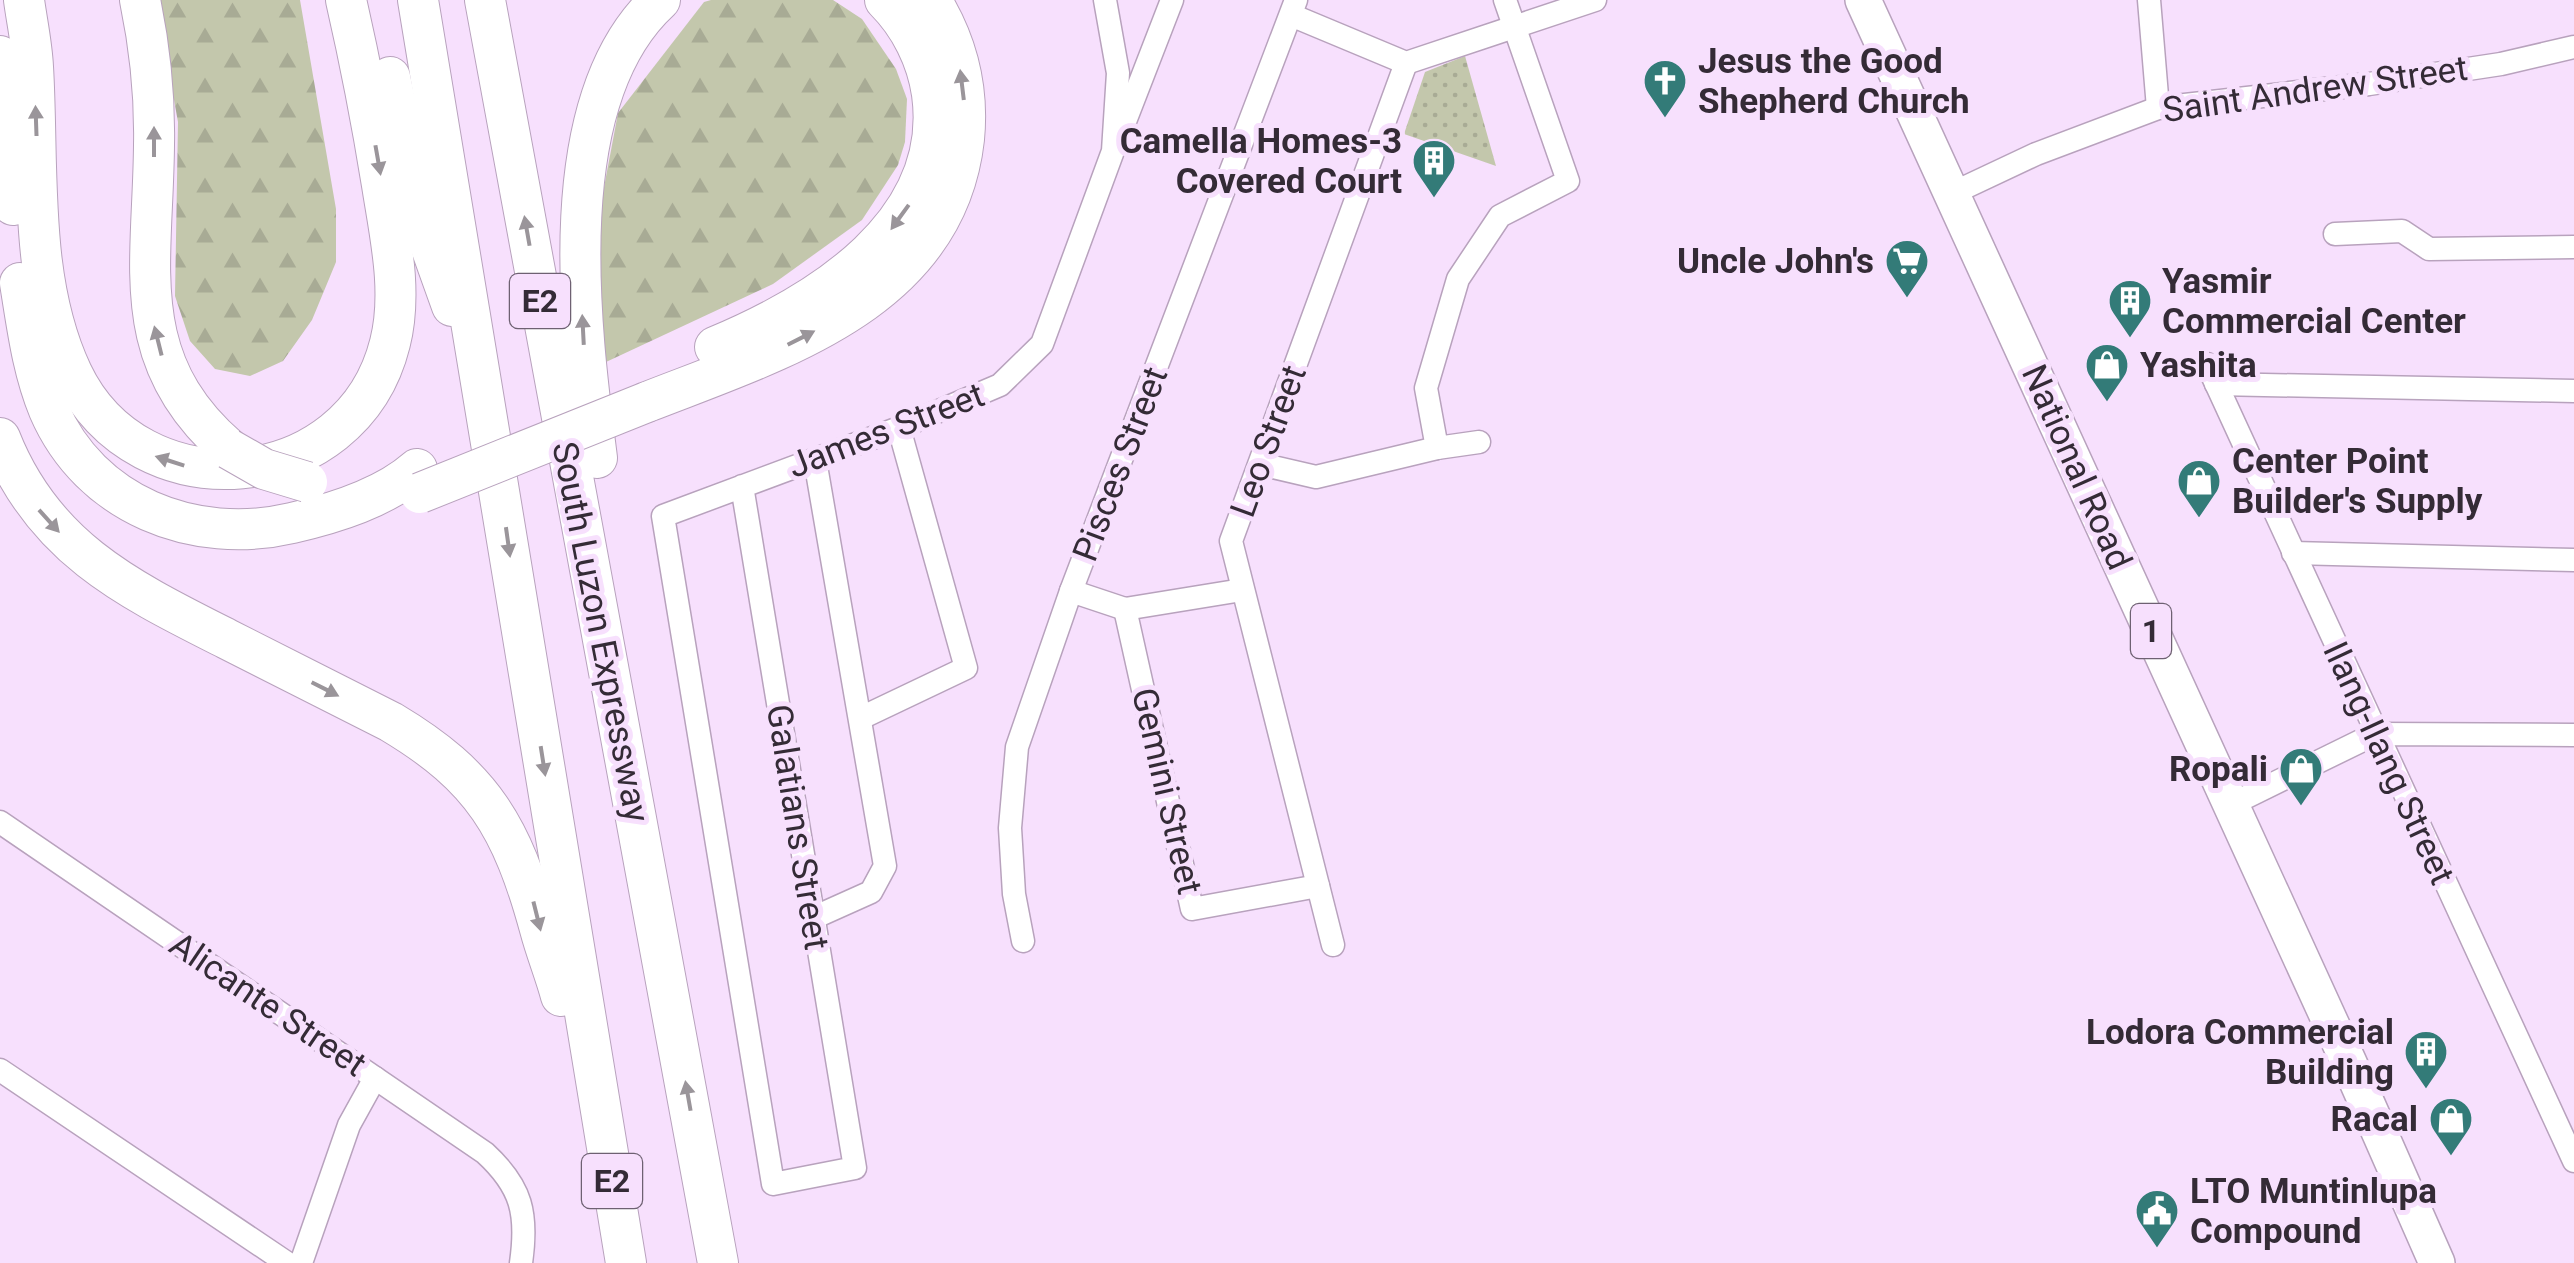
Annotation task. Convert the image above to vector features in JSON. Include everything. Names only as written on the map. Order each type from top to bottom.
[{"type":"highway","points":[[24,0],[33,62],[46,288],[59,343],[74,377],[111,425],[136,446],[174,464],[248,469],[304,451],[350,416],[385,360],[394,325],[388,218],[346,0]]},
{"type":"highway","points":[[140,0],[152,68],[154,108],[150,288],[158,344],[179,394],[207,430],[229,449],[264,469],[308,482],[340,482],[392,469],[418,481]]},
{"type":"highway","points":[[354,0],[360,64]]},
{"type":"highway","points":[[374,0],[418,211],[489,411]]},
{"type":"highway","name":"South Luzon Expressway","points":[[418,0],[489,411],[626,1263]]},
{"type":"highway","name":"South Luzon Expressway","points":[[485,0],[718,1263]]},
{"type":"highway","points":[[597,602],[601,492],[583,338],[580,261],[584,191],[603,88],[624,44],[660,0]]},
{"type":"highway","points":[[644,390],[808,299],[873,250],[907,208],[926,165],[934,105],[919,50],[904,22],[885,0]]},
{"type":"highway","points":[[0,313],[26,411],[49,455],[78,489],[136,529],[206,548],[269,545],[331,529],[418,481],[644,390],[796,341],[848,313],[906,266],[931,236],[956,184],[965,132],[959,60],[931,0]]},
{"type":"highway","name":"National Road","points":[[1863,0],[2437,1263]]},
{"type":"highway","points":[[0,56],[18,266],[33,358],[50,413],[94,476],[144,510],[234,530],[320,515],[418,481]]},
{"type":"highway","points":[[0,438],[18,482],[34,504],[70,543],[106,573],[153,601],[391,722],[448,760],[479,791],[502,825],[530,894],[570,1032],[599,1098]]},
{"type":"street","name":"James Street","points":[[855,1168],[773,1184],[663,516],[1000,386],[1042,344],[1113,151],[1118,73],[1104,0]]},
{"type":"street","points":[[1113,151],[1172,0]]},
{"type":"street","points":[[1437,448],[1426,388],[1458,279],[1500,216],[1568,181],[1505,0]]},
{"type":"street","points":[[1294,8],[1406,62],[1596,0]]},
{"type":"street","points":[[2149,0],[2158,108]]},
{"type":"street","name":"Pisces Street","points":[[1023,941],[1014,894],[1011,790],[1017,747],[1072,591],[1294,8]]},
{"type":"street","name":"Saint Andrew Street","points":[[1951,194],[2036,154],[2158,108],[2369,84],[2500,64],[2574,47]]},
{"type":"street","name":"Leo Street","points":[[1333,944],[1231,541],[1406,62]]},
{"type":"street","points":[[2335,234],[2402,231],[2429,249],[2574,247]]},
{"type":"street","name":"Ilang-Ilang Street","points":[[2574,391],[2212,374],[2574,1161]]},
{"type":"street","points":[[860,718],[966,668],[899,428]]},
{"type":"street","points":[[1260,464],[1316,477],[1479,442]]},
{"type":"street","points":[[813,918],[871,892],[886,866],[815,460]]},
{"type":"street","name":"Galatians Street","points":[[742,486],[855,1168]]},
{"type":"street","points":[[2293,554],[2574,560]]},
{"type":"street","points":[[1072,591],[1124,609],[1242,590]]},
{"type":"street","name":"Gemini Street","points":[[1124,609],[1192,909],[1318,886]]},
{"type":"street","points":[[2230,805],[2376,734],[2574,734]]},
{"type":"street","name":"Alicante Street","points":[[0,822],[485,1153],[506,1172],[520,1201],[525,1232],[520,1263]]},
{"type":"street","points":[[0,1070],[287,1263]]},
{"type":"street","points":[[300,1263],[349,1125],[376,1078]]},
{"type":"green space","points":[[156,0],[300,0],[336,209],[336,262],[312,320],[283,361],[250,376],[215,369],[190,341],[175,296],[178,122]]},
{"type":"green space","points":[[833,0],[862,19],[896,69],[907,99],[905,142],[898,165],[862,220],[773,284],[591,369],[602,198],[618,113],[704,2]]},
{"type":"green space","points":[[1465,56],[1496,166],[1404,134],[1425,72]]},
{"type":"place","name":"Jesus the Good Shepherd Church","points":[[1665,119]]},
{"type":"place","name":"Camella Homes-3 Covered Court","points":[[1434,199]]},
{"type":"place","name":"Uncle John's","points":[[1907,299]]},
{"type":"place","name":"Yasmir Commercial Center","points":[[2130,339]]},
{"type":"place","name":"Yashita","points":[[2107,403]]},
{"type":"place","name":"Center Point Builder's Supply","points":[[2199,519]]},
{"type":"place","name":"Ropali","points":[[2301,807]]},
{"type":"place","name":"Lodora Commercial Building","points":[[2426,1090]]},
{"type":"place","name":"Racal","points":[[2451,1157]]},
{"type":"place","name":"LTO Muntinlupa Compound","points":[[2157,1249]]}]
